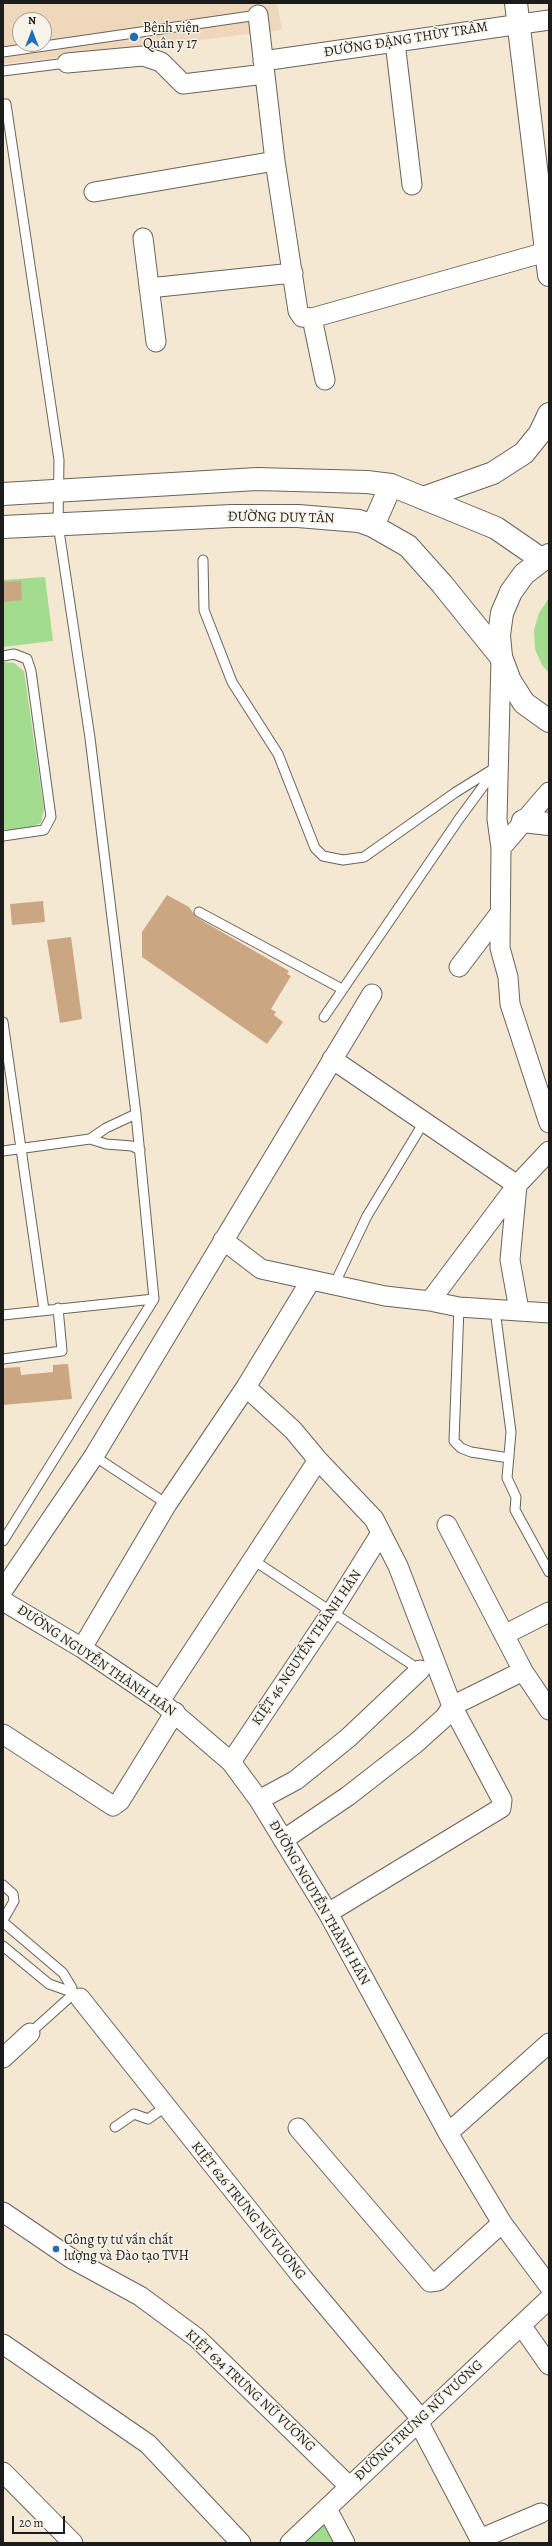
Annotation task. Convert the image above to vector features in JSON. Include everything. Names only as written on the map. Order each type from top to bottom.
[{"type":"street","name":"ĐƯỜNG ĐẶNG THÙY TRÂM","points":[[67,63],[143,56],[161,62],[183,84],[395,42],[517,13],[549,20]]},
{"type":"street","points":[[517,13],[549,275]]},
{"type":"street","points":[[258,15],[275,161],[298,310],[302,317],[312,318],[546,252]]},
{"type":"street","points":[[395,42],[412,185]]},
{"type":"street","points":[[94,192],[275,161]]},
{"type":"street","points":[[143,238],[156,342]]},
{"type":"street","points":[[149,288],[293,273]]},
{"type":"street","points":[[312,318],[324,380]]},
{"type":"street","points":[[423,498],[493,474],[524,453],[540,433],[549,414]]},
{"type":"street","points":[[3,494],[256,479],[308,479],[390,485],[496,528],[545,557],[524,574],[511,592],[502,613],[499,635],[501,657],[498,819],[502,848],[500,948],[508,977],[510,1004],[549,1123]]},
{"type":"street","points":[[373,526],[390,485]]},
{"type":"street","name":"ĐƯỜNG DUY TÂN","points":[[3,528],[58,524],[258,516],[332,518],[373,526],[408,546],[442,584],[501,657]]},
{"type":"street","points":[[501,657],[510,682],[524,703],[549,721]]},
{"type":"street","points":[[502,848],[523,821],[549,792]]},
{"type":"street","points":[[523,821],[549,824]]},
{"type":"street","points":[[459,967],[500,913]]},
{"type":"street","points":[[3,1590],[94,1456],[372,994]]},
{"type":"street","points":[[332,1060],[517,1185]]},
{"type":"street","points":[[430,1301],[517,1185],[549,1151]]},
{"type":"street","points":[[517,1185],[510,1260],[518,1310]]},
{"type":"street","points":[[223,1240],[261,1269],[385,1296],[430,1301],[458,1307],[549,1313]]},
{"type":"street","points":[[82,1648],[167,1504],[246,1387],[311,1280]]},
{"type":"street","points":[[246,1387],[293,1430],[318,1460],[374,1519],[398,1566],[452,1706],[502,1800],[501,1808],[328,1913]]},
{"type":"street","points":[[160,1701],[318,1460]]},
{"type":"street","points":[[447,1525],[523,1671],[549,1710]]},
{"type":"street","name":"KIỆT 46 NGUYỄN THÀNH HÂN","points":[[231,1762],[331,1613],[381,1533]]},
{"type":"street","name":"ĐƯỜNG NGUYỄN THÀNH HÃN","points":[[3,1601],[82,1648],[160,1701],[175,1712],[231,1762],[259,1800],[328,1913],[448,2133],[502,2224],[549,2286]]},
{"type":"street","points":[[504,1635],[549,1612]]},
{"type":"street","points":[[259,1800],[296,1780],[348,1738],[420,1670]]},
{"type":"street","points":[[283,1840],[348,1796],[416,1743],[445,1717],[452,1706],[523,1671]]},
{"type":"street","points":[[3,1734],[114,1806],[120,1801],[175,1712]]},
{"type":"street","name":"KIỆT 626 TRƯNG NỮ VƯƠNG","points":[[73,1994],[420,2421],[481,2541]]},
{"type":"street","points":[[3,2058],[30,2033]]},
{"type":"street","points":[[448,2133],[549,2042]]},
{"type":"street","points":[[298,2128],[430,2282],[438,2281],[502,2224]]},
{"type":"street","name":"KIỆT 634 TRƯNG NỮ VƯƠNG","points":[[3,2212],[72,2259],[140,2296],[197,2338],[349,2486]]},
{"type":"street","name":"ĐƯỜNG TRƯNG NỮ VƯƠNG","points":[[290,2543],[549,2299]]},
{"type":"street","points":[[521,2325],[549,2365]]},
{"type":"street","points":[[3,2344],[148,2444],[241,2543]]},
{"type":"street","points":[[3,2472],[73,2543]]},
{"type":"street","points":[[327,2508],[345,2543]]},
{"type":"street","points":[[481,2541],[541,2513]]},
{"type":"lane","points":[[3,52],[258,15]]},
{"type":"lane","points":[[3,71],[67,63]]},
{"type":"lane","points":[[3,104],[6,104],[59,460],[58,524],[90,738],[136,1114],[154,1299],[3,1541]]},
{"type":"lane","points":[[203,560],[204,610],[232,682],[278,754],[315,848],[323,856],[343,860],[364,857],[456,792],[498,766]]},
{"type":"lane","points":[[3,656],[14,654],[27,659],[31,671],[51,817],[44,830],[3,836]]},
{"type":"lane","points":[[324,1017],[458,819],[498,766]]},
{"type":"lane","points":[[198,912],[342,989]]},
{"type":"lane","points":[[3,1022],[44,1310]]},
{"type":"lane","points":[[90,1139],[106,1128],[136,1114]]},
{"type":"lane","points":[[334,1285],[367,1216],[424,1122]]},
{"type":"lane","points":[[3,1151],[90,1139],[106,1144],[132,1146],[140,1150]]},
{"type":"lane","points":[[3,1315],[154,1299]]},
{"type":"lane","points":[[458,1307],[454,1441],[460,1448],[471,1452],[509,1458]]},
{"type":"lane","points":[[3,1359],[62,1351],[58,1308]]},
{"type":"lane","points":[[495,1310],[511,1432],[507,1478],[516,1497],[515,1510],[549,1572]]},
{"type":"lane","points":[[94,1456],[167,1504]]},
{"type":"lane","points":[[253,1560],[331,1613],[420,1670]]},
{"type":"lane","points":[[3,1885],[13,1894],[14,1901],[3,1921],[62,1973],[73,1994]]},
{"type":"lane","points":[[3,1946],[49,1984],[73,1994]]},
{"type":"lane","points":[[30,2033],[73,1994]]},
{"type":"lane","points":[[115,2127],[134,2114],[148,2119],[165,2107]]},
{"type":"shaded area","name":"Bệnh viện Quân y 17","points":[[3,3],[277,3],[282,30],[3,64]]},
{"type":"green space","points":[[45,577],[53,641],[3,647],[3,580]]},
{"type":"green space","points":[[549,598],[549,673],[542,665],[535,649],[534,630],[539,613]]},
{"type":"green space","points":[[3,662],[14,663],[24,671],[44,809],[41,823],[29,828],[3,830]]},
{"type":"green space","points":[[324,2524],[334,2543],[303,2543]]},
{"type":"building","points":[[21,581],[22,600],[3,602],[3,582]]},
{"type":"building","points":[[167,895],[189,907],[196,917],[289,971],[287,974],[291,976],[271,1009],[276,1012],[274,1015],[283,1022],[267,1044],[142,957],[142,932]]},
{"type":"building","points":[[43,901],[45,922],[12,925],[10,904]]},
{"type":"building","points":[[71,937],[82,1019],[60,1023],[47,940]]},
{"type":"building","points":[[68,1364],[72,1399],[3,1405],[3,1368],[20,1367],[21,1375],[53,1372],[53,1365]]},
{"type":"place","name":"Bệnh viện Quân y 17","points":[[134,37]]},
{"type":"place","name":"Công ty tư vấn chất lượng và Đào tạo TVH","points":[[56,2249]]}]
